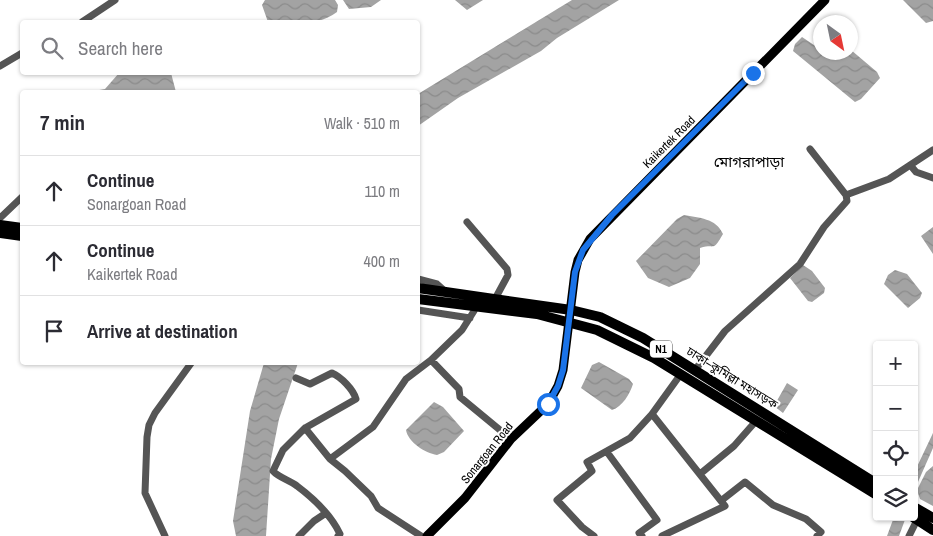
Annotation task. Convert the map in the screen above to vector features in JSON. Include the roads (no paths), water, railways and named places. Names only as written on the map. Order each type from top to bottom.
[{"type":"highway","points":[[0,224],[20,228]]},
{"type":"highway","points":[[0,233],[20,236]]},
{"type":"highway","name":"ঢাকা–কুমিল্লা মহাসড়ক","points":[[420,288],[571,310],[600,317],[628,329],[873,481]]},
{"type":"highway","name":"ঢাকা–কুমিল্লা মহাসড়ক","points":[[420,299],[537,314],[597,330],[654,358],[873,493]]},
{"type":"highway","points":[[420,300],[472,314],[570,324],[627,349],[729,409],[747,415]]},
{"type":"highway","points":[[918,514],[933,518]]},
{"type":"highway","points":[[918,516],[933,530]]},
{"type":"main road","name":"Kaikertek Road","points":[[570,324],[578,260],[590,239],[825,0]]},
{"type":"main road","name":"Sonargoan Road","points":[[427,536],[465,498],[511,439],[548,404],[558,386],[563,370],[570,324]]},
{"type":"street","points":[[85,20],[115,0]]},
{"type":"street","points":[[0,66],[20,54]]},
{"type":"street","points":[[695,370],[725,331],[800,264],[824,227],[847,201],[846,195],[810,149]]},
{"type":"street","points":[[846,195],[889,179],[933,150]]},
{"type":"street","points":[[910,166],[916,172],[933,178]]},
{"type":"street","points":[[0,218],[20,199]]},
{"type":"street","points":[[467,222],[508,270],[508,275],[495,299]]},
{"type":"street","points":[[420,280],[438,284],[447,292]]},
{"type":"street","points":[[330,460],[373,428],[406,379],[431,360],[462,330],[472,314],[420,310]]},
{"type":"street","points":[[431,360],[459,388],[460,397],[511,439]]},
{"type":"street","points":[[165,536],[145,493],[146,437],[148,425],[154,413],[190,365]]},
{"type":"street","points":[[296,378],[310,384],[332,373],[339,376],[356,397],[345,406],[305,428],[283,450],[274,471],[296,485],[326,513],[338,529],[340,534],[338,536]]},
{"type":"street","points":[[594,536],[582,528],[557,500],[592,471],[586,462],[608,452],[630,438],[652,414],[678,378]]},
{"type":"street","points":[[652,414],[725,506],[662,536]]},
{"type":"street","points":[[700,474],[734,446],[756,421]]},
{"type":"street","points":[[305,428],[330,460],[345,471],[371,496],[378,508],[421,536]]},
{"type":"street","points":[[608,452],[657,520],[639,533],[642,536]]},
{"type":"street","points":[[722,500],[745,482],[773,505],[806,520],[821,532],[817,536]]},
{"type":"street","points":[[299,536],[326,513]]},
{"type":"street","points":[[909,536],[913,521]]},
{"type":"water","points":[[265,0],[335,0],[338,5],[337,12],[321,20],[267,20],[262,5]]},
{"type":"water","points":[[343,0],[381,0],[371,7],[349,9]]},
{"type":"water","points":[[455,0],[483,0],[467,10]]},
{"type":"water","points":[[572,0],[619,0],[557,38],[541,51],[458,98],[420,125],[420,93]]},
{"type":"water","points":[[903,0],[933,0],[933,21],[926,23]]},
{"type":"water","points":[[802,37],[813,44],[813,60],[858,60],[858,56],[877,72],[880,78],[861,99],[855,102],[793,51],[795,44]]},
{"type":"water","points":[[117,75],[172,75],[175,90],[99,90],[105,89]]},
{"type":"water","points":[[684,215],[712,222],[723,234],[717,244],[700,248],[700,264],[690,278],[669,287],[648,278],[636,261],[677,219]]},
{"type":"water","points":[[933,227],[933,254],[921,236]]},
{"type":"water","points":[[803,265],[812,271],[825,288],[824,293],[812,302],[808,301],[790,278]]},
{"type":"water","points":[[895,270],[907,274],[922,293],[920,298],[908,308],[884,284],[888,275]]},
{"type":"water","points":[[599,362],[629,379],[633,384],[625,400],[612,410],[581,388],[592,365]]},
{"type":"water","points":[[263,365],[297,365],[279,419],[271,459],[266,536],[236,536],[233,521],[250,411]]},
{"type":"water","points":[[787,383],[798,390],[783,413],[774,406]]},
{"type":"water","points":[[434,402],[443,407],[464,431],[444,452],[437,455],[427,452],[414,443],[406,430]]},
{"type":"water","points":[[933,433],[933,448],[918,482],[918,465]]},
{"type":"water","points":[[933,466],[933,506],[920,499],[918,493],[918,488],[926,472]]},
{"type":"water","points":[[893,521],[905,521],[899,536],[887,536]]},
{"type":"district","name":"মোগরাপাড়া","points":[[749,162]]}]
